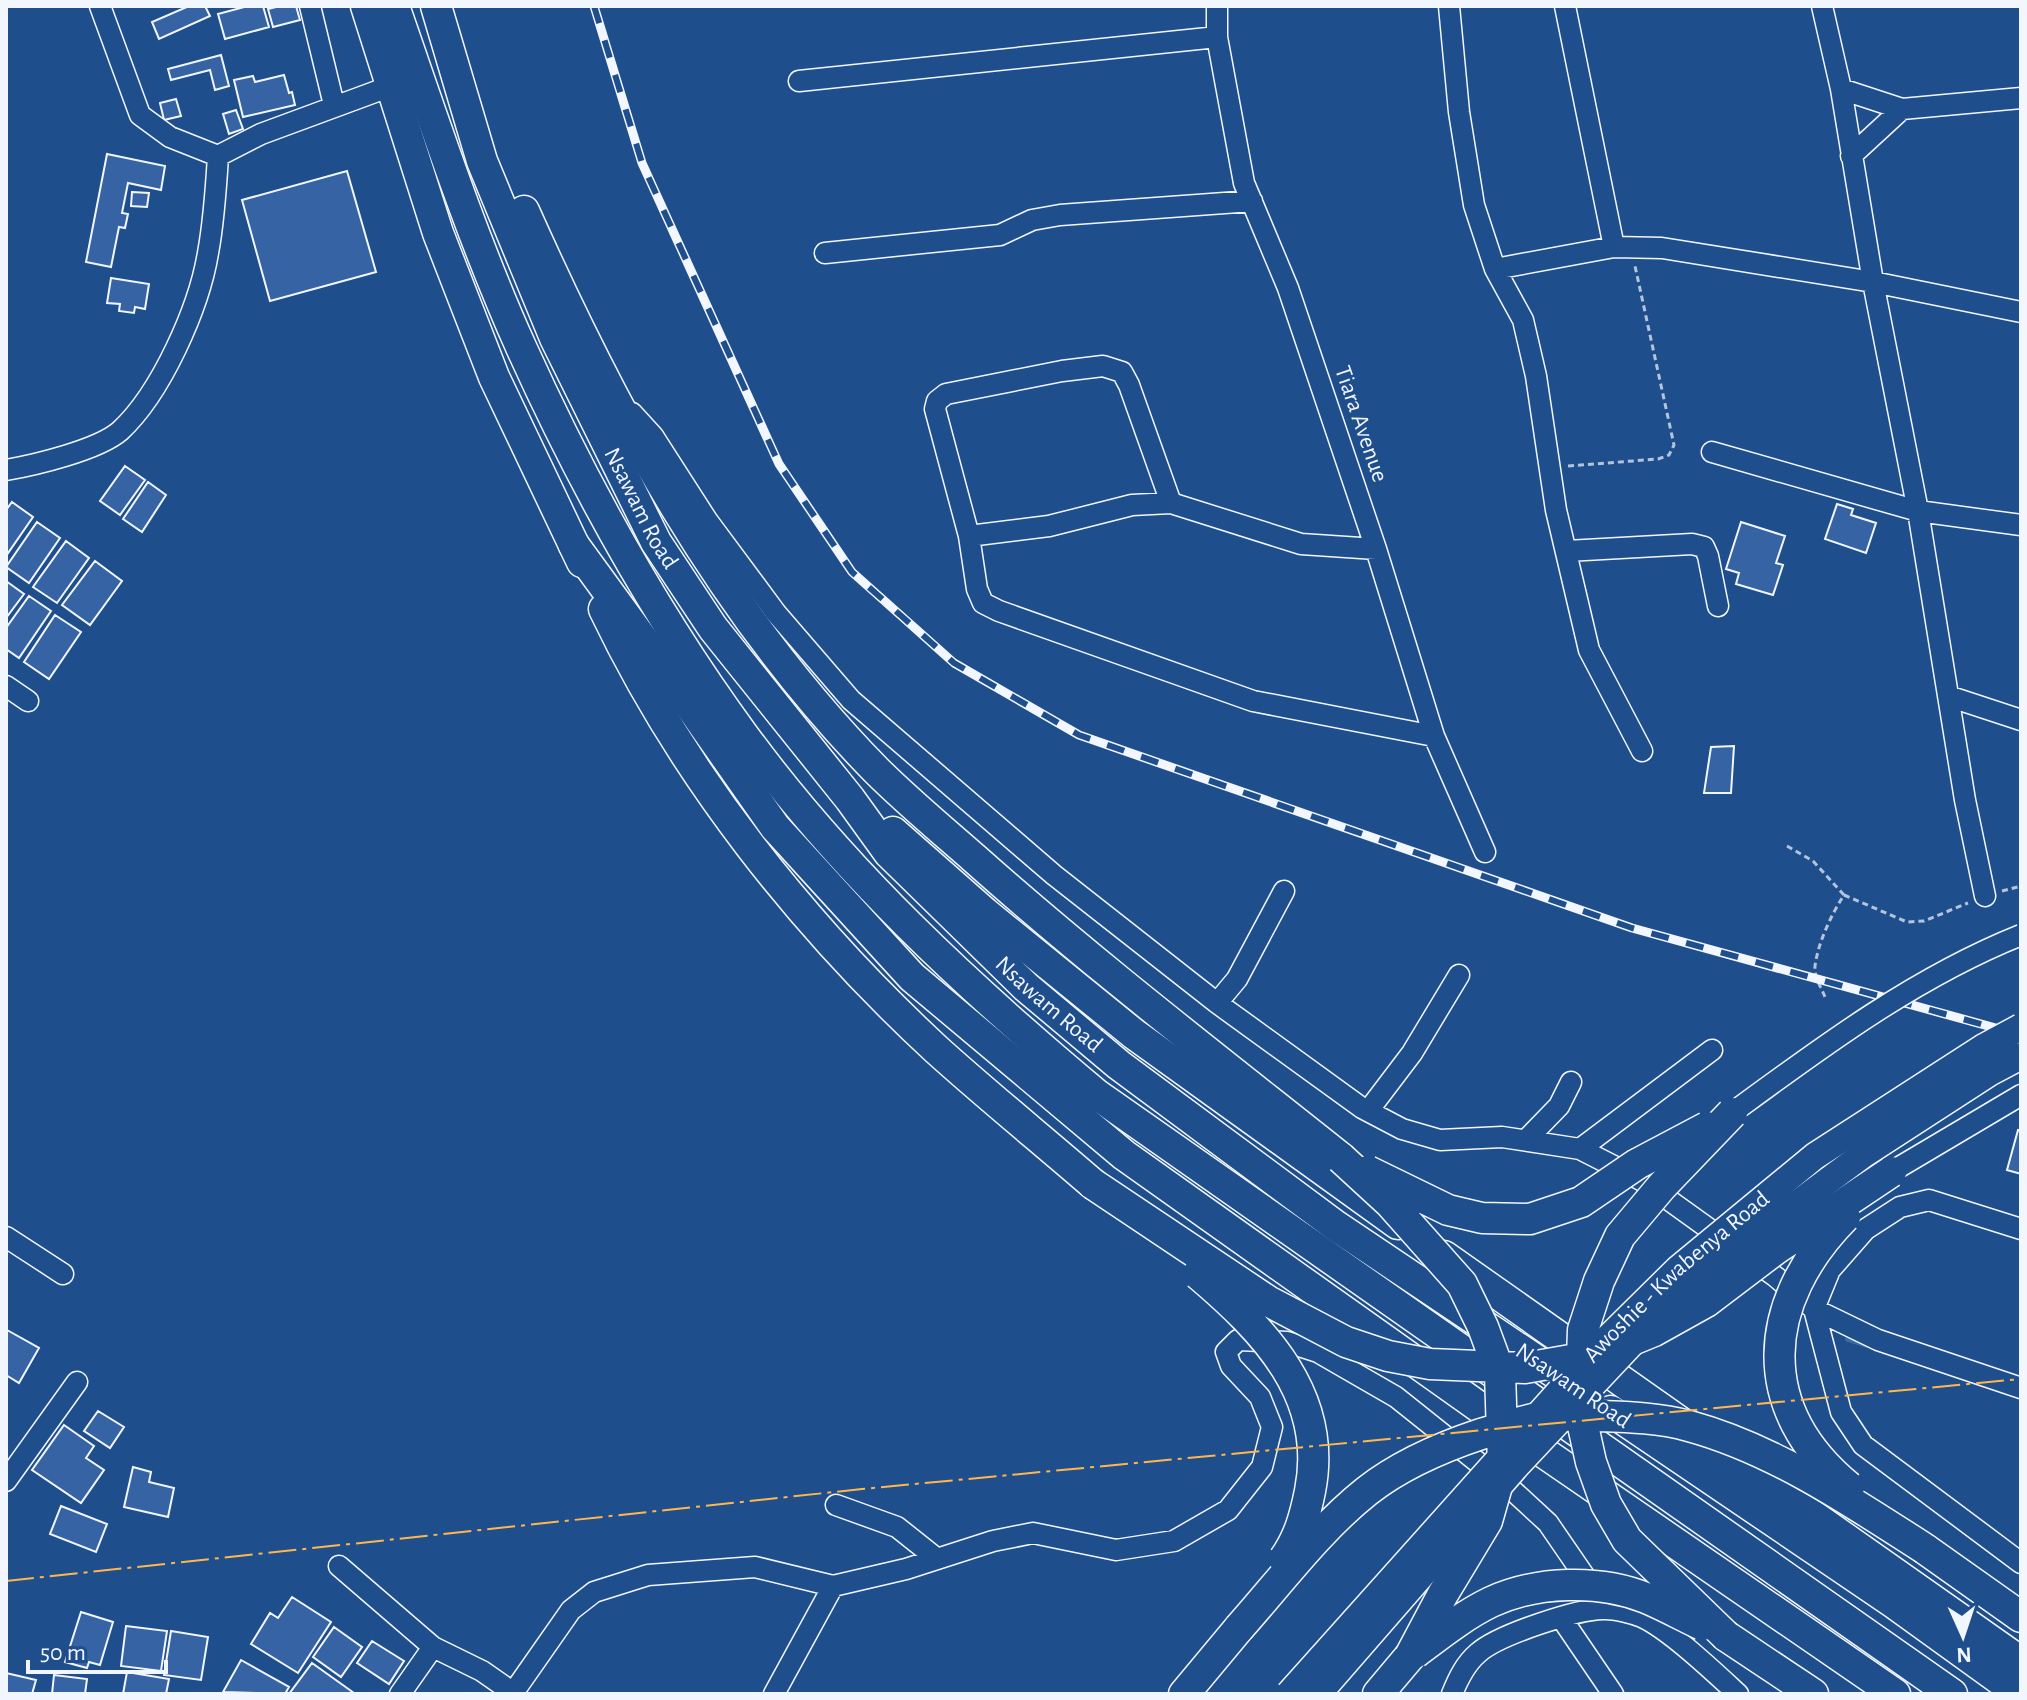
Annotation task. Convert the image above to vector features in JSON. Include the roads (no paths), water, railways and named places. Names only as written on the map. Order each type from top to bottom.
[{"type":"highway","points":[[366,6],[438,233],[494,377],[630,663],[703,780],[784,890],[879,993],[938,1051],[1237,1309],[1268,1340],[1300,1392],[1311,1431],[1313,1475],[1305,1515],[1296,1542],[1239,1628]]},
{"type":"highway","name":"Nsawam Road","points":[[394,6],[455,183],[490,272],[520,346],[568,446],[630,560],[744,737],[862,878],[1002,1015],[1096,1094],[1952,1694]]},
{"type":"highway","points":[[439,6],[502,162],[568,310],[613,398],[700,549],[757,631],[876,770],[1095,963],[1341,1158],[1390,1203],[1462,1284],[1483,1327],[1500,1373],[1503,1465],[1487,1521],[1410,1656],[1378,1694]]},
{"type":"highway","name":"Nsawam Road","points":[[439,6],[482,161],[555,338],[656,542],[713,628],[850,799],[889,853],[1026,987],[1119,1065],[1336,1226],[1894,1603],[2020,1694]]},
{"type":"highway","points":[[574,545],[775,827],[923,987],[1124,1155],[1527,1441],[1895,1694]]},
{"type":"highway","points":[[850,799],[907,843],[985,913],[1134,1034],[1355,1194],[2021,1662]]},
{"type":"highway","points":[[1341,1158],[1448,1210],[1482,1218],[1530,1219],[1581,1202],[1637,1164],[1732,1113]]},
{"type":"highway","points":[[1726,1636],[1627,1540],[1606,1504],[1591,1462],[1583,1426],[1581,1385],[1583,1330],[1599,1281],[1620,1236],[1662,1186],[1732,1113]]},
{"type":"highway","points":[[1093,1184],[1268,1301],[1346,1342],[1388,1356],[1430,1364],[1525,1368],[1593,1356],[1654,1331],[1706,1302],[1776,1249],[1891,1172]]},
{"type":"highway","points":[[1891,1172],[1820,1242],[1799,1276],[1782,1324],[1779,1356],[1782,1391],[1799,1429],[1824,1467],[1925,1549]]},
{"type":"highway","points":[[1184,1694],[1320,1536],[1368,1491],[1414,1462],[1459,1441],[1535,1418],[1584,1415],[1636,1417],[1689,1426],[1738,1443],[1849,1500],[2021,1617]]},
{"type":"highway","points":[[1410,1656],[1490,1603],[1520,1591],[1563,1585],[1603,1588],[1644,1597],[1726,1636],[1813,1694]]},
{"type":"main road","name":"Awoshie - Kwabenya Road","points":[[1289,1694],[1592,1354],[1678,1269],[1815,1156],[1984,1047],[2021,1027]]},
{"type":"main road","name":"Awoshie - Kwabenya Road","points":[[1318,1694],[1518,1464],[1657,1316],[1755,1235],[1864,1154],[1989,1073],[2021,1056]]},
{"type":"street","points":[[100,6],[140,115],[170,137],[218,156],[261,134],[391,86]]},
{"type":"street","points":[[310,6],[334,105]]},
{"type":"street","name":"Tiara Avenue","points":[[1217,6],[1217,37],[1238,155],[1252,201],[1288,288],[1376,549],[1434,736],[1485,852]]},
{"type":"street","points":[[1449,6],[1459,112],[1474,205],[1495,269],[1523,320],[1536,376],[1556,510],[1589,650],[1642,751]]},
{"type":"street","points":[[1565,6],[1622,247]]},
{"type":"street","points":[[1822,6],[1841,89],[1873,282],[1918,511],[1985,896]]},
{"type":"street","points":[[799,81],[1217,37]]},
{"type":"street","points":[[1841,89],[1902,109],[2021,98]]},
{"type":"street","points":[[1851,156],[1902,109]]},
{"type":"street","points":[[6,470],[79,452],[118,433],[147,400],[179,346],[205,270],[218,156]]},
{"type":"street","points":[[825,253],[1000,235],[1032,220],[1060,215],[1252,201]]},
{"type":"street","points":[[1495,269],[1622,247],[1700,253],[1873,282],[2021,312]]},
{"type":"street","points":[[1171,503],[1122,372],[1103,366],[1062,371],[946,394],[937,401],[935,409],[969,536],[977,589],[983,603],[1253,701],[1434,736]]},
{"type":"street","points":[[613,398],[653,436],[707,520],[776,613],[851,700],[1054,875],[1217,1003],[1368,1111],[1402,1129],[1440,1140],[1502,1137],[1580,1149],[1641,1180],[1776,1277],[1814,1309],[1878,1340],[2021,1388]]},
{"type":"street","points":[[1712,452],[1918,511],[2021,525]]},
{"type":"street","points":[[969,536],[1049,526],[1132,505],[1171,503],[1301,544],[1376,549]]},
{"type":"street","points":[[1567,551],[1692,544],[1704,547],[1718,606]]},
{"type":"street","points":[[6,686],[28,701]]},
{"type":"street","points":[[1948,696],[2021,720]]},
{"type":"street","points":[[1217,1003],[1237,979],[1284,891]]},
{"type":"street","points":[[1732,1113],[1848,1029],[1984,950],[2021,935]]},
{"type":"street","points":[[1368,1111],[1412,1053],[1459,975]]},
{"type":"street","points":[[1580,1149],[1712,1050]]},
{"type":"street","points":[[1526,1140],[1559,1106],[1571,1082]]},
{"type":"street","points":[[1891,1172],[2021,1095]]},
{"type":"street","points":[[2021,1229],[1929,1200],[1900,1207],[1866,1229],[1830,1270],[1814,1309],[1841,1412],[1863,1445],[2021,1563]]},
{"type":"street","points":[[6,1237],[63,1274]]},
{"type":"street","points":[[339,1566],[433,1647],[482,1671],[514,1693],[571,1610],[594,1592],[648,1575],[755,1567],[833,1586],[906,1569],[993,1541],[1033,1533],[1116,1550],[1174,1541],[1228,1510],[1262,1467],[1272,1427],[1260,1397],[1231,1366],[1226,1352],[1238,1340],[1287,1342],[1318,1352],[1396,1397],[1510,1488],[1548,1523],[1607,1609]]},
{"type":"street","points":[[6,1481],[77,1382]]},
{"type":"street","points":[[836,1505],[897,1527],[936,1558]]},
{"type":"street","points":[[774,1694],[833,1586]]},
{"type":"street","points":[[1452,1694],[1459,1675],[1479,1652],[1517,1632],[1586,1611],[1607,1609],[1641,1617],[1675,1640],[1738,1694]]},
{"type":"street","points":[[1562,1619],[1613,1694]]},
{"type":"street","points":[[400,1694],[433,1647]]},
{"type":"waterway","points":[[1848,1339],[1867,1345]]},
{"type":"railway","points":[[594,6],[642,163],[779,464],[852,572],[954,663],[1079,735],[1632,928],[2021,1035]]}]
